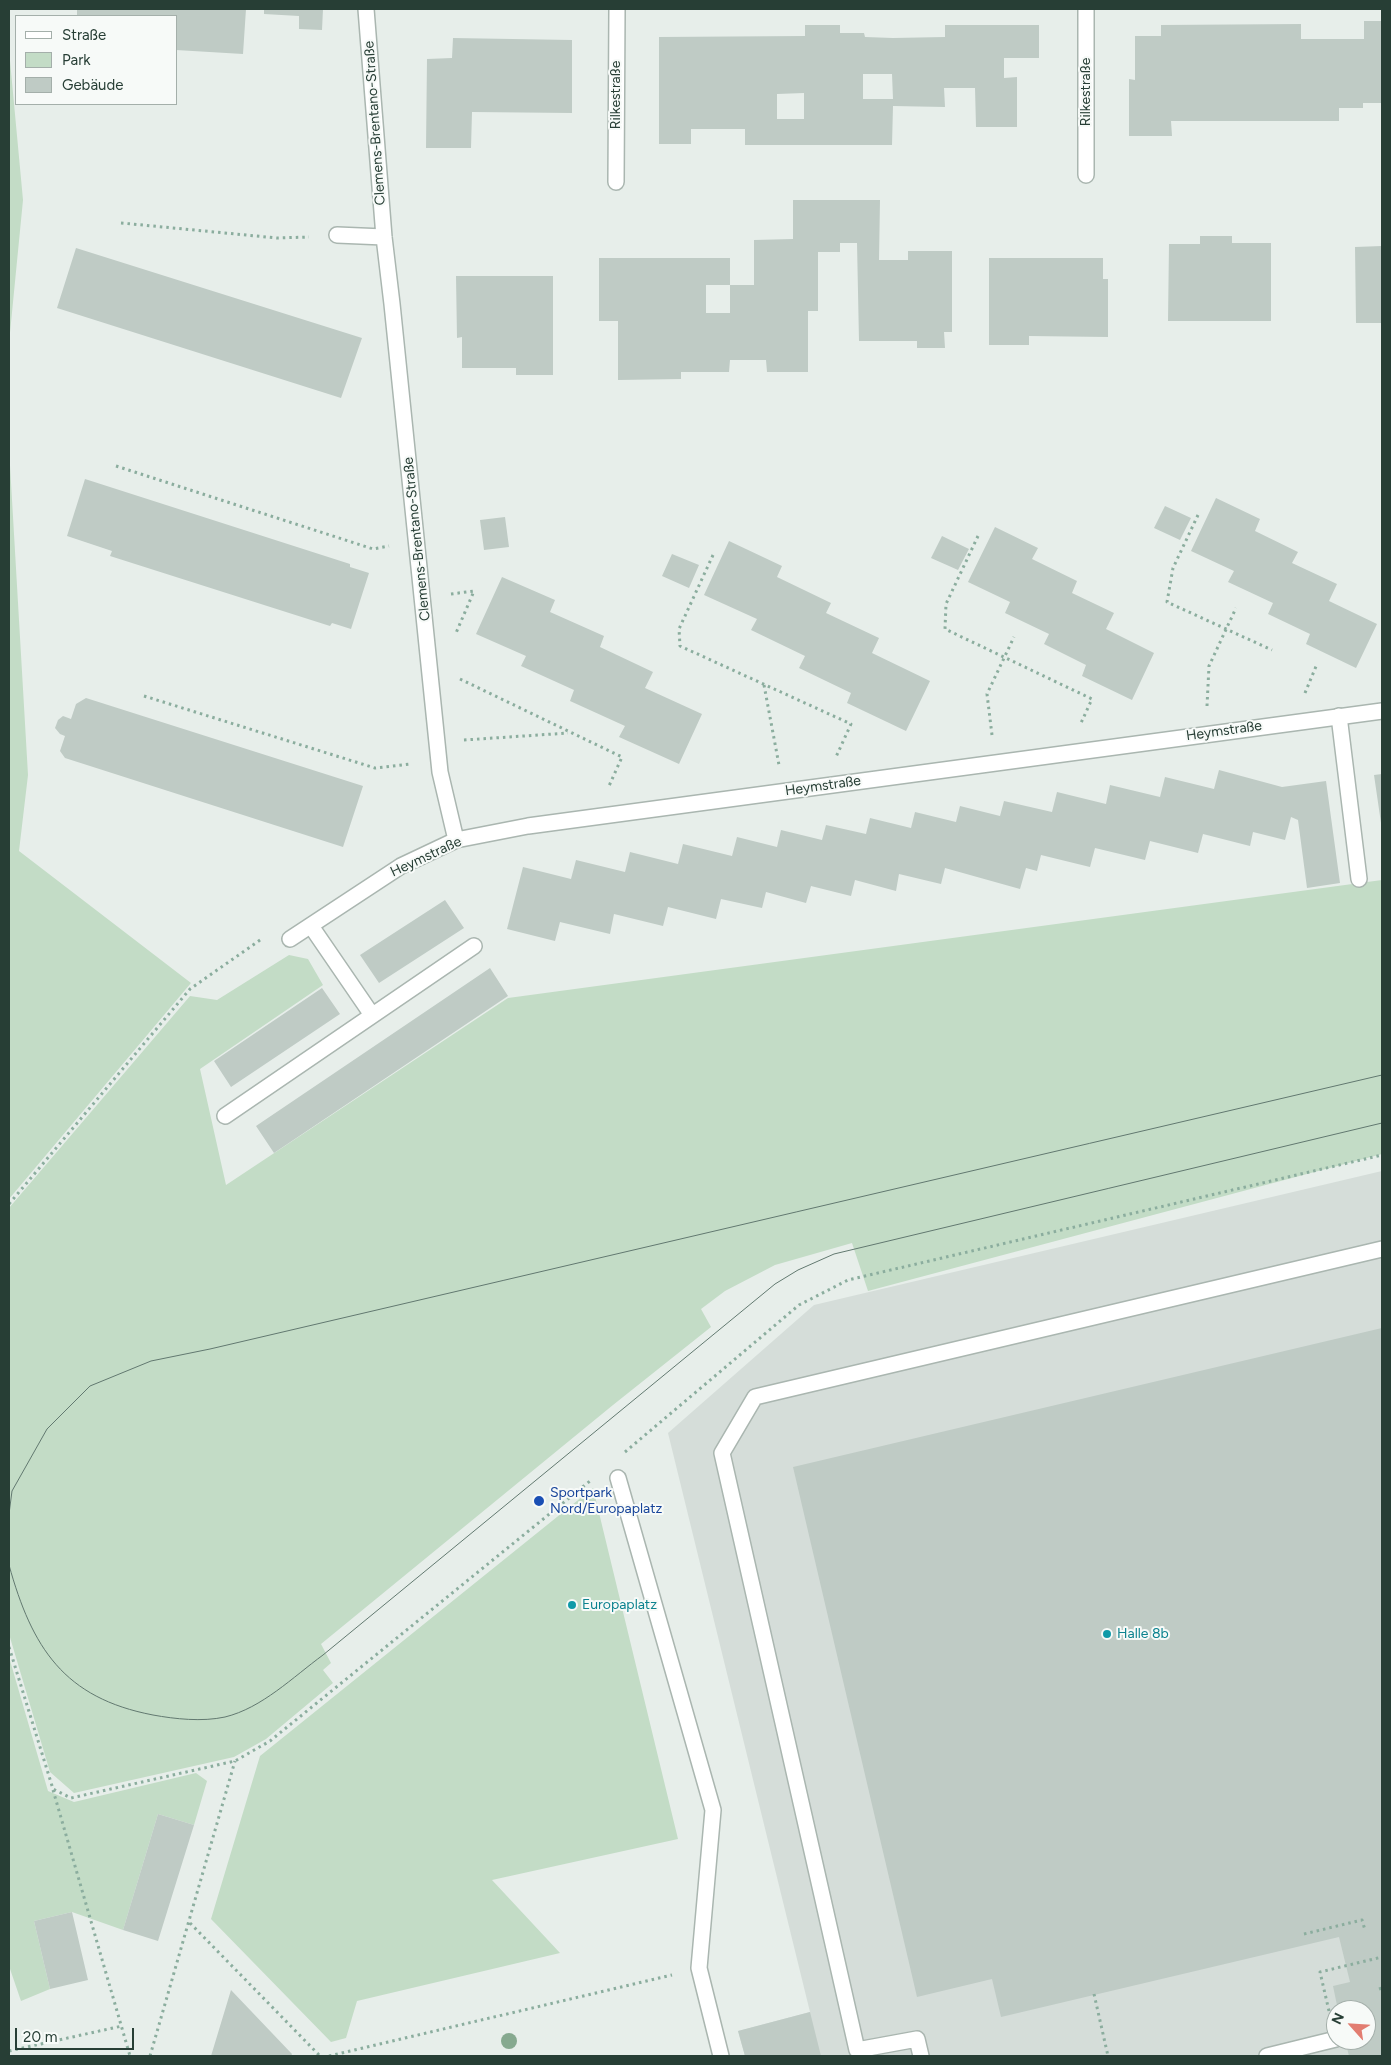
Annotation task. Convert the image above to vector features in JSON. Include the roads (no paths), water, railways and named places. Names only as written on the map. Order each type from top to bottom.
[{"type":"street","name":"Clemens-Brentano-Straße","points":[[366,9],[384,237],[437,742],[456,840]]},
{"type":"street","name":"Rilkestraße","points":[[616,182],[617,9]]},
{"type":"street","name":"Rilkestraße","points":[[1086,9],[1086,175]]},
{"type":"street","points":[[337,235],[384,237]]},
{"type":"street","name":"Heymstraße","points":[[290,940],[401,866],[456,840],[528,826],[1382,711]]},
{"type":"street","points":[[1339,716],[1359,879]]},
{"type":"street","points":[[311,926],[372,1015]]},
{"type":"street","points":[[225,1116],[474,946]]},
{"type":"street","points":[[921,2056],[917,2039],[857,2050],[722,1453],[755,1397],[1382,1249]]},
{"type":"street","points":[[618,1478],[713,1810],[699,1968],[721,2056]]},
{"type":"street","points":[[1267,2056],[1326,2042]]},
{"type":"tram line","points":[[9,1514],[12,1491],[47,1429],[90,1386],[151,1361],[210,1349],[1382,1075]]},
{"type":"tram line","points":[[9,1565],[18,1595],[41,1644],[56,1665],[74,1682],[96,1696],[122,1707],[153,1715],[170,1718],[207,1719],[239,1713],[277,1691],[323,1655],[775,1284],[798,1270],[834,1254],[1382,1123]]},
{"type":"place","name":"Sportpark Nord/Europaplatz","points":[[539,1501]]},
{"type":"place","name":"Europaplatz","points":[[572,1605]]},
{"type":"place","name":"Halle 8b","points":[[1107,1634]]}]
